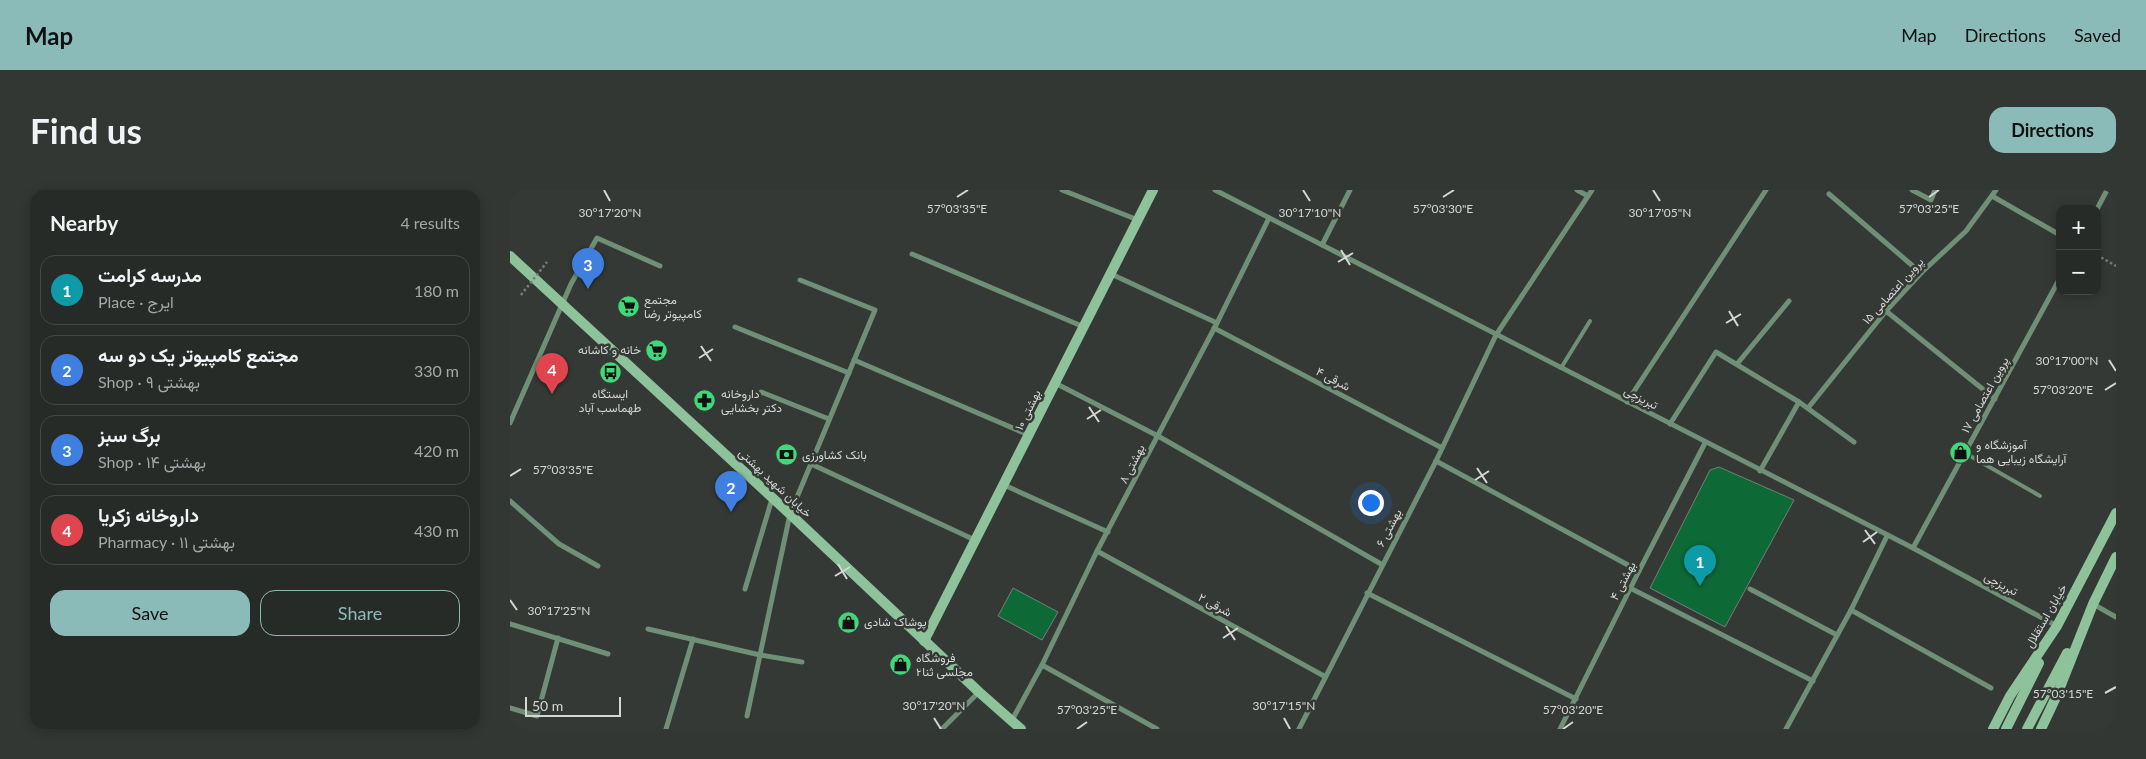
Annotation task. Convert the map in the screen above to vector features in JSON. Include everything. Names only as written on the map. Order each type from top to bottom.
[{"type":"main road","name":"بهشتی ۱۰","points":[[924,641],[1153,190]]},
{"type":"main road","name":"خیابان شهید بهشتی","points":[[510,256],[790,514],[979,692],[1022,729]]},
{"type":"main road","name":"خیابان استقلال","points":[[1993,729],[2010,696],[2057,626],[2116,513]]},
{"type":"main road","points":[[2027,729],[2116,557]]},
{"type":"main road","points":[[2041,729],[2092,604]]},
{"type":"main road","points":[[2006,729],[2057,626]]},
{"type":"street","points":[[1062,190],[1138,220]]},
{"type":"street","name":"تبریزچی","points":[[1215,190],[1913,548],[2057,626]]},
{"type":"street","points":[[1322,245],[1350,190]]},
{"type":"street","points":[[1577,190],[1588,196]]},
{"type":"street","name":"بهشتی ۶","points":[[1301,728],[1324,676],[1436,460],[1496,335],[1592,190]]},
{"type":"street","points":[[1626,402],[1766,190]]},
{"type":"street","points":[[1912,190],[1931,200],[1935,190]]},
{"type":"street","name":"پروین اعتصامی ۱۵","points":[[1808,408],[1886,311],[1921,273],[1966,232],[1996,190]]},
{"type":"street","points":[[2099,205],[2107,190]]},
{"type":"street","points":[[1829,194],[1921,273]]},
{"type":"street","points":[[1992,196],[2056,232]]},
{"type":"street","name":"بهشتی ۸","points":[[1012,720],[1042,665],[1097,551],[1216,325],[1268,218]]},
{"type":"street","points":[[510,423],[571,284],[597,238],[660,266]]},
{"type":"street","points":[[912,254],[1084,326]]},
{"type":"street","name":"شرقی ۴","points":[[1111,274],[1216,325],[1442,448]]},
{"type":"street","points":[[747,716],[790,514],[875,310],[800,280]]},
{"type":"street","name":"پروین اعتصامی ۱۷","points":[[1913,548],[2056,285]]},
{"type":"street","points":[[1737,364],[1789,301]]},
{"type":"street","points":[[1886,311],[1995,399]]},
{"type":"street","points":[[735,327],[849,373]]},
{"type":"street","points":[[1670,424],[1716,352],[1800,402],[1854,442]]},
{"type":"street","points":[[854,360],[1030,435]]},
{"type":"street","points":[[1055,383],[1158,436],[1382,564]]},
{"type":"street","points":[[761,392],[829,420]]},
{"type":"street","points":[[1760,470],[1800,402]]},
{"type":"street","name":"بهشتی ۴","points":[[1560,729],[1705,443]]},
{"type":"street","points":[[1436,460],[1639,571]]},
{"type":"street","points":[[811,464],[975,540]]},
{"type":"street","points":[[1004,484],[1108,532]]},
{"type":"street","points":[[745,589],[772,498]]},
{"type":"street","points":[[510,501],[558,544],[598,566]]},
{"type":"street","points":[[1786,729],[1813,681],[1887,536]]},
{"type":"street","name":"شرقی ۲","points":[[1097,551],[1324,676]]},
{"type":"street","points":[[1630,588],[1813,681]]},
{"type":"street","points":[[1750,589],[1837,635]]},
{"type":"street","points":[[1367,592],[1576,699]]},
{"type":"street","points":[[2092,604],[2116,617]]},
{"type":"street","points":[[1850,610],[1991,688]]},
{"type":"street","points":[[510,624],[608,654]]},
{"type":"street","points":[[648,629],[760,655],[802,662]]},
{"type":"street","points":[[510,708],[537,716],[558,638]]},
{"type":"street","points":[[666,729],[693,639]]},
{"type":"street","points":[[1042,665],[1157,729]]},
{"type":"street","points":[[942,729],[979,692]]},
{"type":"lane","points":[[1561,368],[1590,321]]},
{"type":"lane","points":[[1965,453],[2040,496]]},
{"type":"path","points":[[2101,258],[2116,266]]},
{"type":"path","points":[[521,295],[547,262]]},
{"type":"building","points":[[1719,467],[1794,500],[1725,627],[1650,588],[1710,470]]},
{"type":"building","points":[[1013,588],[1058,612],[1042,640],[998,616]]},
{"type":"place","name":"برگ سبز","points":[[588,289]]},
{"type":"place","name":"مجتمع کامپیوتر رضا","points":[[628,307]]},
{"type":"place","name":"خانه و کاشانه","points":[[657,350]]},
{"type":"place","name":"ایستگاه طهماسب آباد","points":[[610,373]]},
{"type":"place","name":"داروخانه زکریا","points":[[552,394]]},
{"type":"place","name":"داروخانه دکتر بخشایی","points":[[705,401]]},
{"type":"place","name":"آموزشگاه و آرایشگاه زیبایی هما","points":[[1960,452]]},
{"type":"place","name":"بانک کشاورزی","points":[[786,455]]},
{"type":"place","name":"مجتمع کامپیوتر یک دو سه","points":[[731,512]]},
{"type":"place","name":"مدرسه کرامت","points":[[1700,586]]},
{"type":"place","name":"پوشاک شادی","points":[[848,622]]},
{"type":"place","name":"فروشگاه مجلسی ثنا۲","points":[[900,665]]}]
